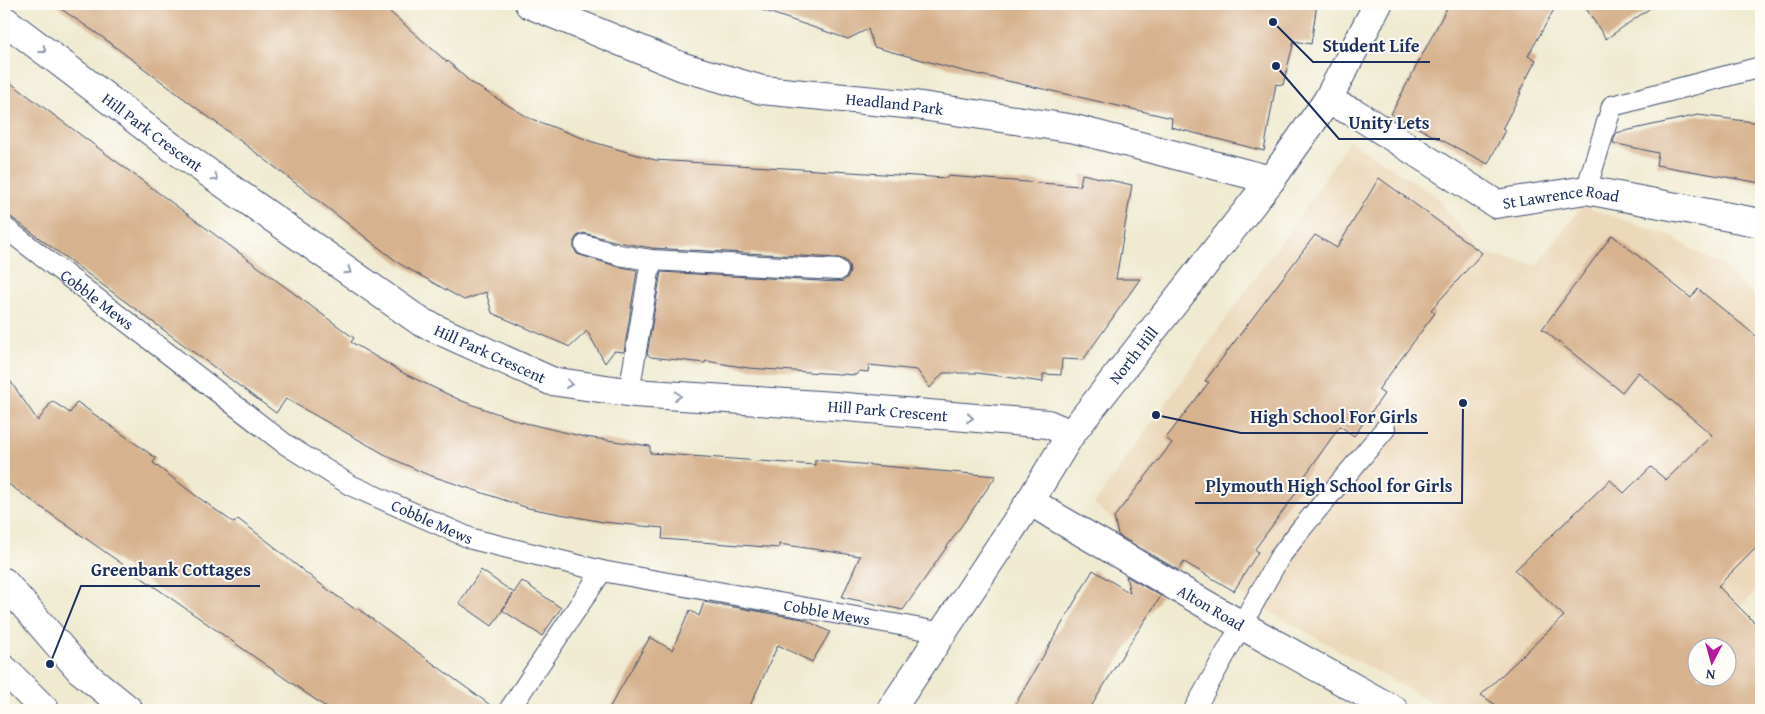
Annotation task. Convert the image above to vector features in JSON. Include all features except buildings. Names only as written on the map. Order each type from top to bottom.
[{"type":"street","name":"Headland Park","points":[[529,4],[682,67],[762,90],[915,105],[1074,129],[1271,180]]},
{"type":"street","name":"North Hill","points":[[891,710],[944,633],[1071,434],[1271,180],[1327,101],[1378,4]]},
{"type":"street","name":"Hill Park Crescent","points":[[4,20],[173,148],[421,322],[551,381],[629,393],[834,406],[1048,424],[1071,434]]},
{"type":"street","name":"St Lawrence Road","points":[[1327,101],[1355,113],[1496,204],[1586,190],[1761,223]]},
{"type":"street","name":"Alton Road","points":[[1030,501],[1243,626],[1394,710]]},
{"type":"street","points":[[4,582],[80,670],[129,710]]},
{"type":"street","points":[[4,669],[45,710]]},
{"type":"lane","points":[[1586,190],[1612,106],[1761,67]]},
{"type":"lane","name":"Cobble Mews","points":[[4,226],[285,444],[350,484],[472,538],[602,572],[944,633]]},
{"type":"lane","points":[[585,245],[619,256],[651,260],[838,270]]},
{"type":"lane","points":[[629,393],[651,260]]},
{"type":"lane","points":[[1194,710],[1243,626],[1279,558],[1300,529],[1385,429]]},
{"type":"lane","points":[[509,710],[602,572]]},
{"type":"shaded area","points":[[1349,140],[1434,195],[1482,253],[1537,265],[1582,206],[1670,236],[1723,267],[1761,303],[1761,586],[1713,636],[1688,636],[1688,661],[1642,710],[1445,710],[1234,591],[1115,521],[1094,504],[1313,197]]},
{"type":"place","name":"Student Life","points":[[1273,22]]},
{"type":"place","name":"Unity Lets","points":[[1276,66]]},
{"type":"place","name":"Plymouth High School for Girls","points":[[1463,403]]},
{"type":"place","name":"High School For Girls","points":[[1156,415]]},
{"type":"place","name":"Greenbank Cottages","points":[[50,664]]}]
